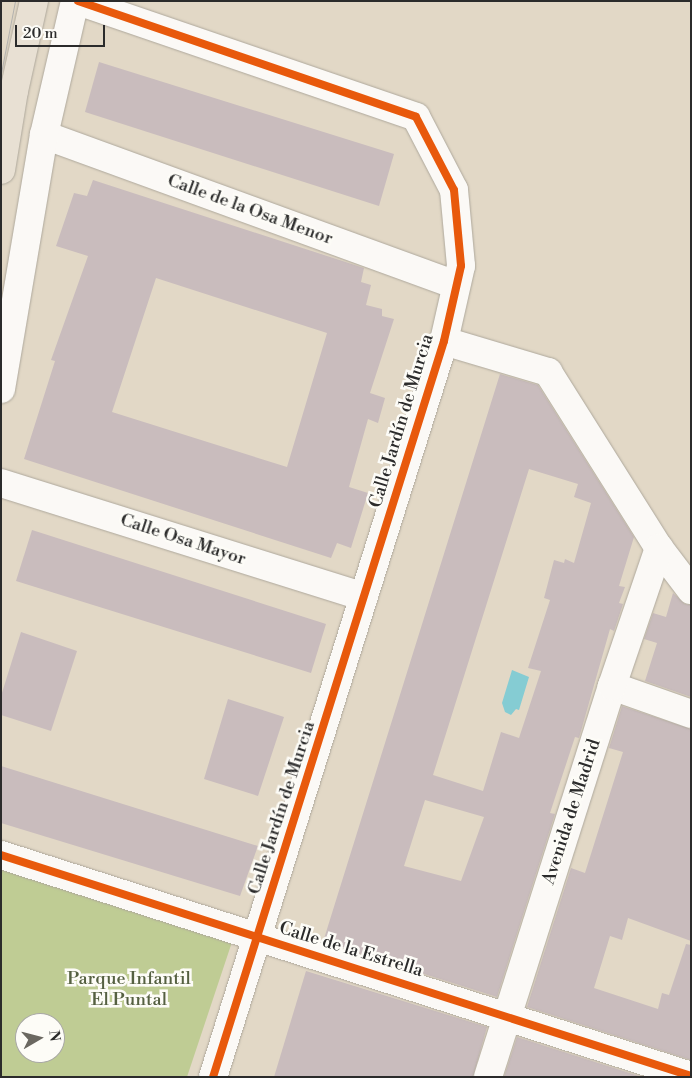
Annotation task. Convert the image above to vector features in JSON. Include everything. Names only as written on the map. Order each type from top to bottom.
[{"type":"main road","points":[[1,170],[14,91],[34,1]]},
{"type":"street","points":[[1,389],[44,135],[77,1]]},
{"type":"street","name":"Calle Jardín de Murcia","points":[[77,1],[416,117],[454,190],[460,266],[444,341],[214,1077]]},
{"type":"street","name":"Calle de la Osa Menor","points":[[44,135],[456,286]]},
{"type":"street","points":[[444,341],[548,372],[659,548],[691,590]]},
{"type":"street","name":"Calle Osa Mayor","points":[[1,483],[364,598]]},
{"type":"street","name":"Avenida de Madrid","points":[[488,1077],[612,686],[659,548]]},
{"type":"street","points":[[612,686],[691,714]]},
{"type":"street","name":"Calle de la Estrella","points":[[1,855],[691,1076]]},
{"type":"green space","name":"Parque Infantil El Puntal","points":[[1,861],[233,939],[187,1077],[1,1077]]},
{"type":"water","points":[[512,670],[529,677],[519,710],[516,709],[511,715],[505,712],[502,703]]},
{"type":"building","points":[[99,62],[394,154],[379,206],[85,112]]},
{"type":"building","points":[[93,180],[364,268],[361,282],[371,285],[366,305],[382,309],[382,316],[394,319],[370,393],[385,398],[378,423],[368,419],[349,487],[368,493],[351,548],[337,543],[331,558],[24,459],[55,361],[51,360],[88,256],[56,246],[74,193],[87,196]],"holes":[[[156,278],[327,333],[287,467],[112,412]]]},
{"type":"building","points":[[500,374],[538,385],[634,537],[619,586],[625,587],[619,603],[623,604],[614,631],[610,629],[579,738],[575,737],[550,813],[555,814],[497,997],[323,942]],"holes":[[[529,469],[578,484],[574,497],[591,503],[574,563],[565,559],[564,563],[554,560],[544,598],[550,600],[528,668],[541,671],[519,738],[501,732],[483,791],[433,775]],[[425,800],[484,817],[461,881],[404,866]]]},
{"type":"building","points":[[32,530],[326,624],[311,673],[16,581]]},
{"type":"building","points":[[673,593],[685,604],[691,605],[691,697],[645,681],[657,643],[644,639],[653,613],[666,617]]},
{"type":"building","points":[[21,632],[77,651],[51,731],[1,715],[1,696]]},
{"type":"building","points":[[228,699],[284,717],[258,796],[204,779]]},
{"type":"building","points":[[622,706],[691,729],[691,941],[628,918],[622,940],[610,936],[594,988],[658,1009],[662,993],[669,995],[686,944],[691,945],[691,1060],[527,1007],[571,868],[585,873],[623,752],[609,748]]},
{"type":"building","points":[[1,766],[258,846],[240,896],[1,823]]},
{"type":"building","points":[[306,971],[487,1027],[473,1077],[274,1077]]},
{"type":"building","points":[[517,1037],[642,1077],[504,1077]]},
{"type":"tram line","points":[[1,73],[15,1]]},
{"type":"cycle path","points":[[78,1],[416,117],[454,190],[461,266],[444,341],[213,1077]]},
{"type":"cycle path","points":[[1,855],[691,1076]]}]
